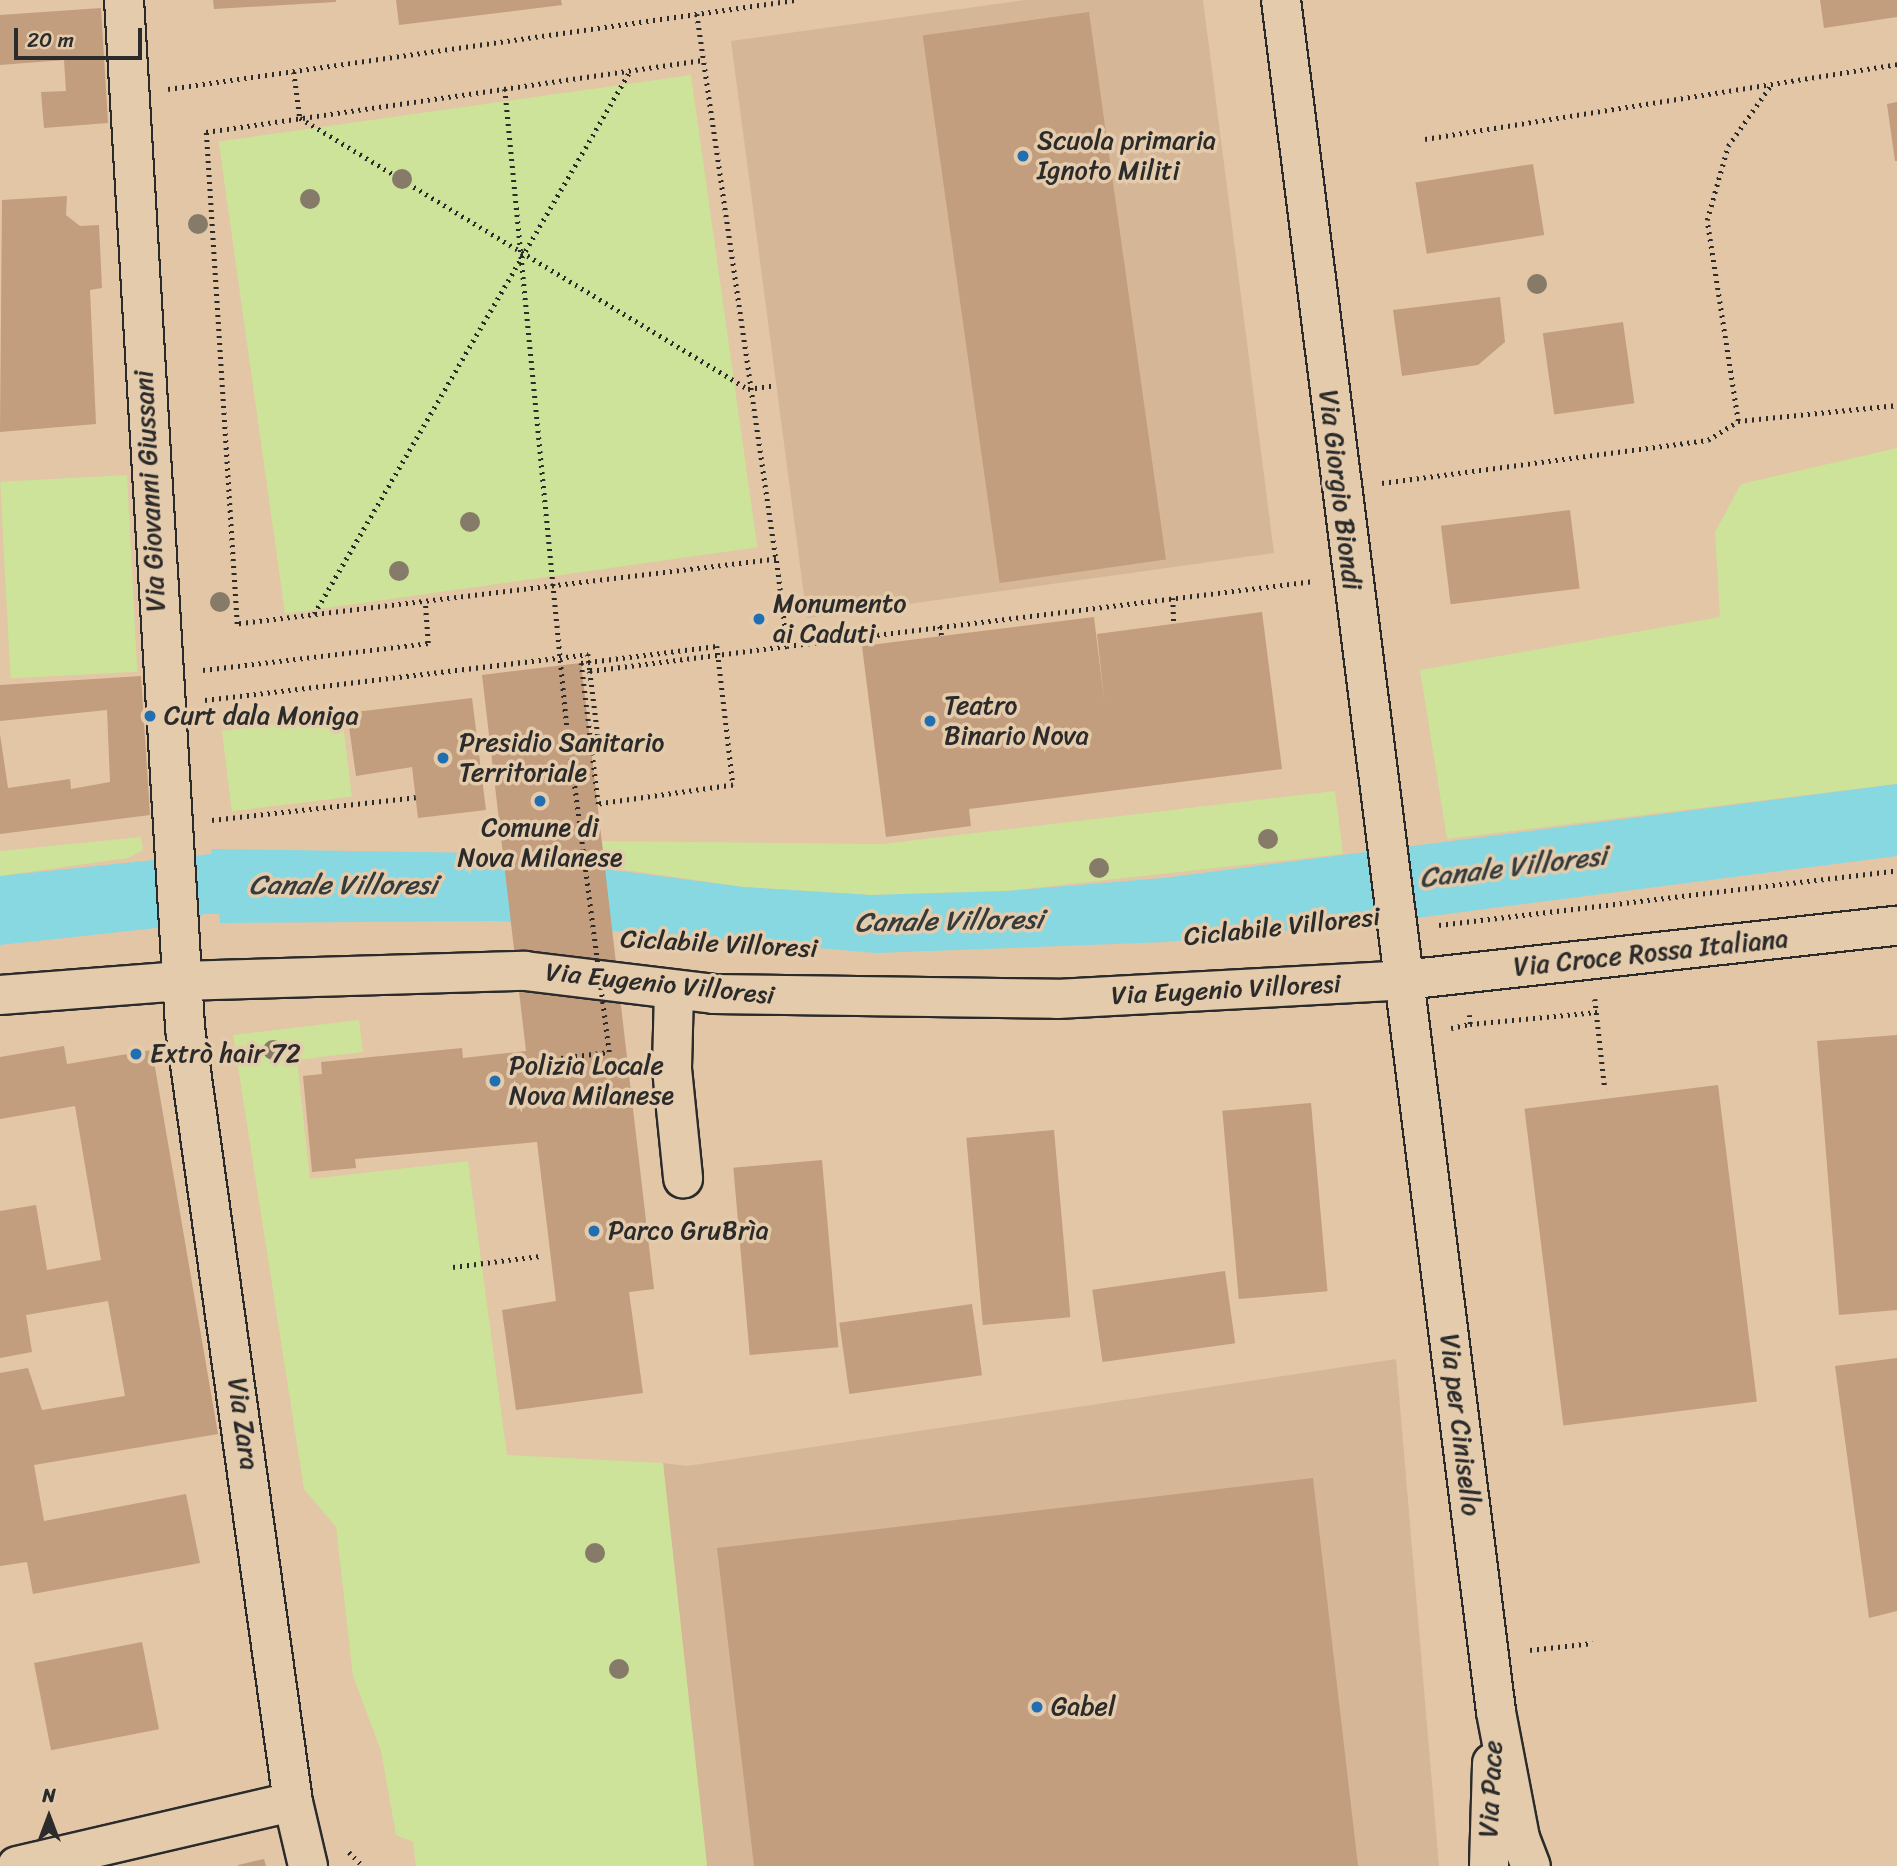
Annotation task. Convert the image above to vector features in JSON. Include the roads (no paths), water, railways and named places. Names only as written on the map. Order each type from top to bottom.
[{"type":"street","name":"Via Giovanni Giussani","points":[[124,0],[181,981]]},
{"type":"street","name":"Via Giorgio Biondi","points":[[1281,0],[1339,489],[1389,849],[1404,980]]},
{"type":"street","name":"Via Croce Rossa Italiana","points":[[1404,980],[1897,926]]},
{"type":"street","name":"Via Eugenio Villoresi","points":[[0,995],[181,981],[525,971],[622,979],[674,991],[1057,999],[1404,980]]},
{"type":"street","name":"Via per Cinisello","points":[[1404,980],[1491,1654],[1496,1712],[1520,1838],[1531,1866]]},
{"type":"street","name":"Via Zara","points":[[181,981],[293,1802],[309,1866]]},
{"type":"street","points":[[674,991],[672,1069],[683,1178]]},
{"type":"street","name":"Via Pace","points":[[1489,1866],[1496,1712]]},
{"type":"street","points":[[17,1866],[293,1802]]},
{"type":"water","name":"Canale Villoresi","points":[[1897,784],[1897,856],[1424,917],[1167,942],[876,953],[498,921],[220,923],[219,914],[203,914],[193,924],[0,945],[0,876],[211,854],[212,849],[483,853],[743,887],[871,895],[1006,891],[1163,878]]},
{"type":"place","name":"Scuola primaria Ignoto Militi","points":[[1023,156]]},
{"type":"place","name":"Monumento ai Caduti","points":[[759,619]]},
{"type":"place","name":"Curt dala Moniga","points":[[150,716]]},
{"type":"place","name":"Teatro Binario Nova","points":[[930,721]]},
{"type":"place","name":"Presidio Sanitario Territoriale","points":[[443,758]]},
{"type":"place","name":"Comune di Nova Milanese","points":[[540,801]]},
{"type":"place","name":"Extrò hair 72","points":[[136,1054]]},
{"type":"place","name":"Polizia Locale Nova Milanese","points":[[495,1081]]},
{"type":"place","name":"Parco GruBrìa","points":[[594,1231]]},
{"type":"place","name":"Gabel","points":[[1037,1707]]}]
